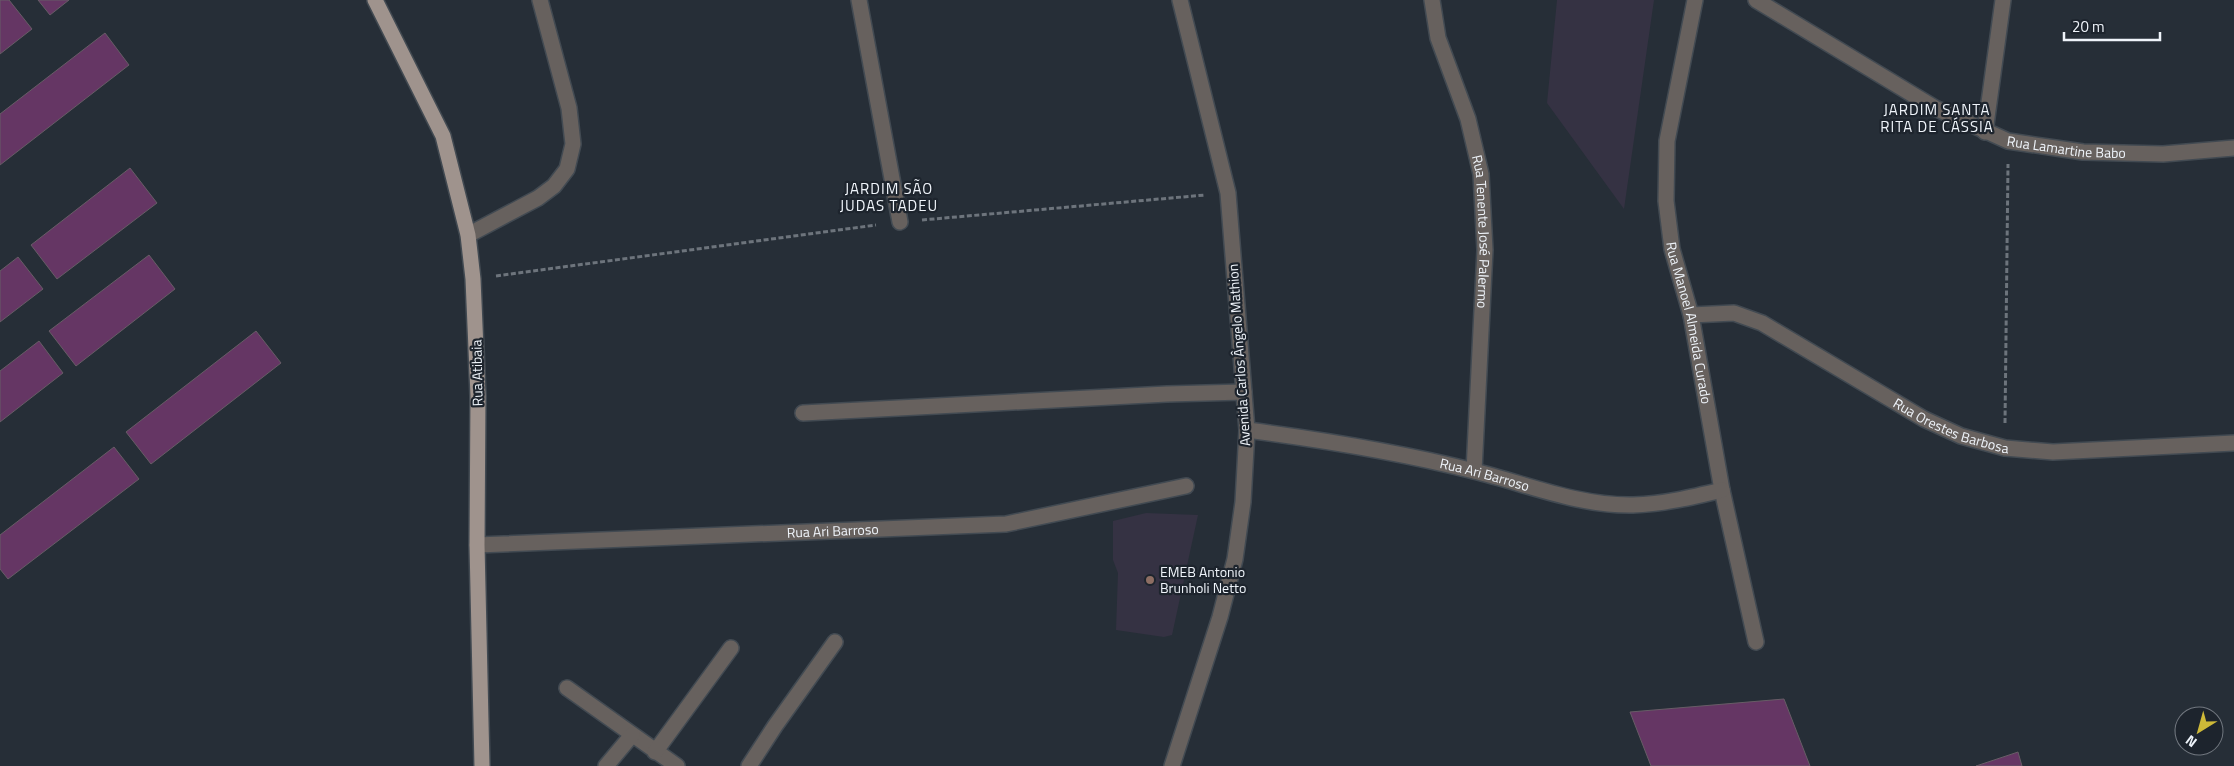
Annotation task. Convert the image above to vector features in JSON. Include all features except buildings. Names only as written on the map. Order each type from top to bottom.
[{"type":"main road","name":"Rua Atibaia","points":[[375,0],[443,136],[468,235],[473,279],[478,396],[477,545],[482,766]]},
{"type":"street","points":[[468,235],[538,198],[554,186],[567,168],[573,144],[569,108],[540,0]]},
{"type":"street","points":[[858,0],[900,222]]},
{"type":"street","name":"Avenida Carlos Ângelo Mathion","points":[[1172,766],[1220,617],[1235,559],[1243,502],[1247,430],[1228,193],[1180,0]]},
{"type":"street","name":"Rua Tenente José Palermo","points":[[1432,0],[1438,38],[1468,119],[1481,174],[1485,250],[1474,471]]},
{"type":"street","name":"Rua Manoel Almeida Curado","points":[[1695,0],[1667,141],[1666,201],[1672,249],[1691,315],[1722,490],[1756,642]]},
{"type":"street","name":"Rua Lamartine Babo","points":[[1756,0],[1935,108],[2008,141],[2083,152],[2163,154],[2234,148]]},
{"type":"street","points":[[1985,132],[2003,0]]},
{"type":"street","name":"Rua Orestes Barbosa","points":[[1691,315],[1734,313],[1762,323],[1924,419],[1961,436],[2004,448],[2053,452],[2234,443]]},
{"type":"street","points":[[803,413],[1167,394],[1244,392]]},
{"type":"street","name":"Rua Ari Barroso","points":[[1247,430],[1340,442],[1474,471],[1562,496],[1608,504],[1633,505],[1669,502],[1722,490]]},
{"type":"street","name":"Rua Ari Barroso","points":[[477,545],[1006,524],[1186,486]]},
{"type":"street","points":[[749,766],[835,642]]},
{"type":"street","points":[[655,752],[731,648]]},
{"type":"street","points":[[566,688],[677,766]]},
{"type":"street","points":[[606,766],[632,735]]},
{"type":"path","points":[[2004,448],[2008,141]]},
{"type":"path","points":[[473,279],[900,222],[1228,193]]},
{"type":"shaded area","points":[[1557,0],[1654,0],[1624,209],[1547,103]]},
{"type":"shaded area","name":"EMEB Antonio Brunholi Netto","points":[[1146,513],[1198,515],[1172,635],[1164,637],[1116,630],[1118,573],[1113,560],[1113,521]]},
{"type":"place","name":"EMEB Antonio Brunholi Netto","points":[[1150,580]]},
{"type":"district","name":"JARDIM SANTA RITA DE CÁSSIA","points":[[1937,118]]},
{"type":"district","name":"JARDIM SÃO JUDAS TADEU","points":[[889,198]]}]
